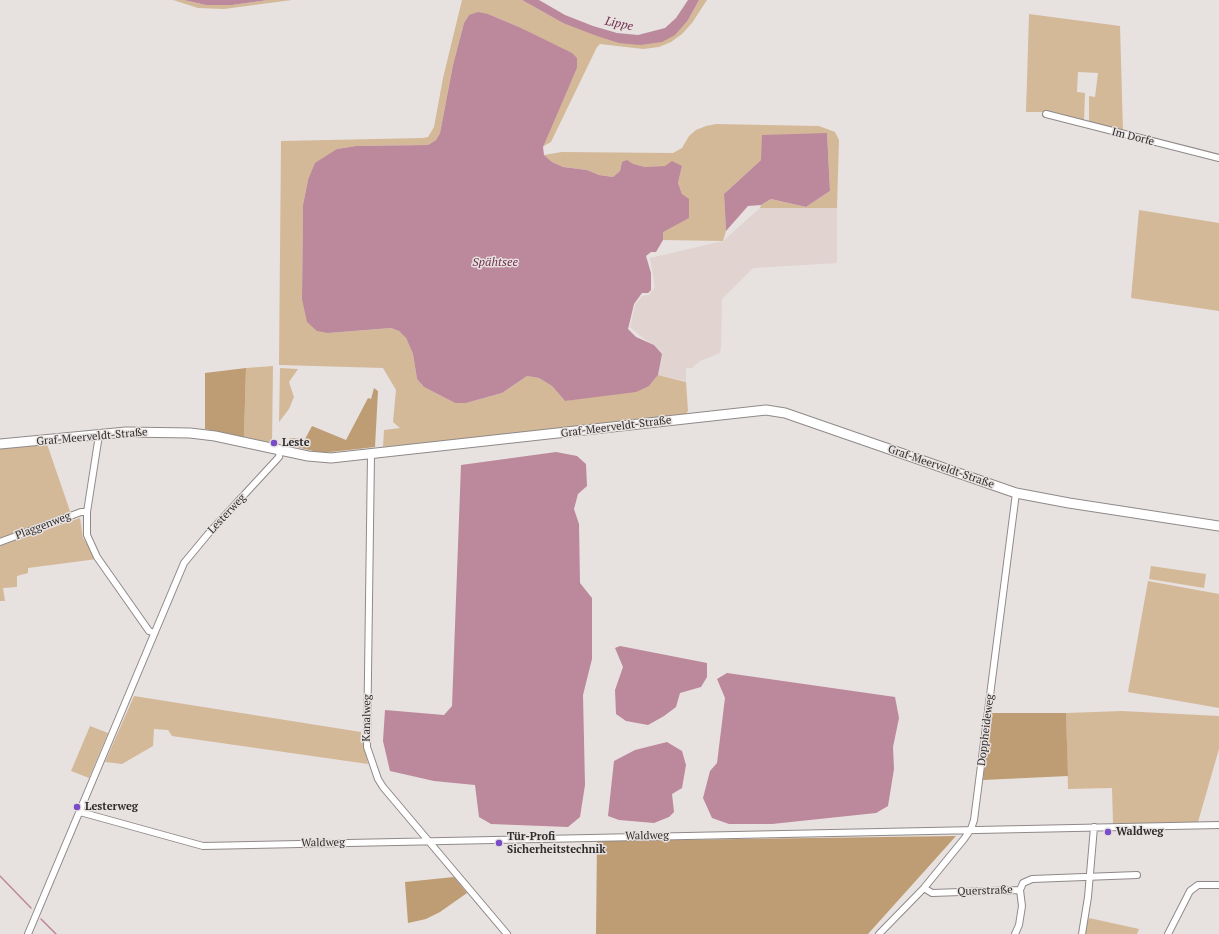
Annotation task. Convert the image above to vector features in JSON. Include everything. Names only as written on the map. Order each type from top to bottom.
[{"type":"main road","name":"Graf-Meerveldt-Straße","points":[[0,444],[133,432],[190,433],[207,434],[323,458],[766,410],[785,413],[1016,493],[1069,503],[1219,526]]},
{"type":"street","name":"Im Dorfe","points":[[1046,114],[1219,158]]},
{"type":"street","points":[[99,435],[87,512],[87,536],[97,557],[149,630],[154,633]]},
{"type":"street","name":"Lesterweg","points":[[28,934],[184,563],[208,534],[279,457],[280,450]]},
{"type":"street","name":"Kanalweg","points":[[371,454],[367,747],[383,788],[507,934]]},
{"type":"street","name":"Doppheideweg","points":[[879,934],[924,888],[971,829],[974,820],[1016,493]]},
{"type":"street","name":"Plaggenweg","points":[[0,542],[81,512],[87,512]]},
{"type":"street","name":"Waldweg","points":[[80,812],[203,846],[1219,825]]},
{"type":"street","points":[[1082,934],[1088,897],[1089,876],[1092,867],[1094,827]]},
{"type":"street","name":"Querstraße","points":[[924,888],[932,893],[1020,890],[1023,883],[1032,879],[1137,875]]},
{"type":"street","points":[[1168,934],[1190,891],[1198,885],[1219,885]]},
{"type":"street","points":[[1015,934],[1019,925],[1022,906],[1020,890]]},
{"type":"shaded area","points":[[173,0],[184,0],[206,5],[232,5],[268,0],[292,0],[224,9],[198,8]]},
{"type":"shaded area","points":[[462,0],[522,0],[563,23],[640,45],[688,20],[699,0],[707,0],[692,23],[682,34],[671,42],[659,47],[643,49],[600,44],[597,47],[551,142],[542,147],[577,68],[577,58],[519,27],[488,14],[469,15],[464,23],[453,65],[440,133],[436,140],[428,145],[356,146],[337,149],[308,180],[303,205],[302,299],[328,333],[391,328],[399,331],[406,338],[413,354],[417,379],[424,387],[455,403],[466,403],[502,393],[527,376],[539,378],[552,386],[565,401],[649,386],[658,375],[686,382],[688,411],[686,414],[681,416],[383,447],[384,430],[400,428],[393,422],[396,390],[383,368],[279,365],[281,141],[428,137],[434,127],[443,78]]},
{"type":"shaded area","points":[[1029,14],[1120,26],[1123,131],[1089,123],[1089,96],[1095,97],[1098,73],[1078,72],[1077,92],[1085,93],[1084,121],[1046,112],[1026,112]]},
{"type":"shaded area","points":[[716,124],[819,126],[835,132],[839,140],[837,208],[760,208],[761,205],[771,199],[806,207],[830,191],[827,133],[761,160],[724,194],[726,231],[723,241],[663,240],[663,232],[682,194],[678,183],[682,166],[645,167],[622,162],[620,171],[613,177],[599,175],[587,170],[563,167],[552,162],[544,155],[562,152],[673,153],[682,148],[689,136],[696,130]]},
{"type":"shaded area","points":[[760,208],[837,208],[837,263],[753,268],[722,299],[720,353],[700,361],[692,368],[686,368],[686,381],[658,375],[662,353],[653,344],[644,339],[630,327],[635,305],[642,296],[649,295],[655,287],[650,258],[723,241]]},
{"type":"shaded area","points":[[1139,210],[1219,223],[1219,311],[1131,298]]},
{"type":"shaded area","points":[[273,366],[272,443],[244,437],[246,368]]},
{"type":"shaded area","points":[[246,368],[244,437],[205,429],[205,373]]},
{"type":"shaded area","points":[[280,368],[298,369],[289,382],[294,397],[289,409],[279,422]]},
{"type":"shaded area","points":[[374,388],[378,391],[375,447],[322,453],[288,445],[290,438],[305,439],[312,426],[346,440],[368,398],[371,399]]},
{"type":"shaded area","points":[[47,444],[71,514],[0,541],[0,448]]},
{"type":"shaded area","points":[[80,518],[83,538],[97,559],[28,568],[28,573],[17,576],[17,587],[3,588],[5,601],[0,601],[0,546]]},
{"type":"shaded area","points":[[1151,566],[1206,574],[1204,588],[1149,579]]},
{"type":"shaded area","points":[[1148,581],[1219,594],[1219,708],[1128,692]]},
{"type":"shaded area","points":[[134,696],[361,732],[368,764],[172,736],[168,730],[154,729],[153,746],[122,764],[105,762]]},
{"type":"shaded area","points":[[1122,711],[1219,716],[1219,749],[1198,822],[1113,824],[1112,788],[1068,789],[1066,713]]},
{"type":"shaded area","points":[[991,713],[1066,713],[1068,776],[983,780]]},
{"type":"shaded area","points":[[90,726],[108,733],[89,778],[71,771]]},
{"type":"shaded area","points":[[956,836],[868,934],[596,934],[597,841]]},
{"type":"shaded area","points":[[454,877],[467,893],[440,912],[426,919],[408,923],[405,882]]},
{"type":"shaded area","points":[[1089,918],[1139,929],[1137,934],[1083,934]]},
{"type":"water","points":[[184,0],[268,0],[232,5],[206,5]]},
{"type":"water","points":[[522,0],[539,0],[565,15],[593,26],[617,33],[638,35],[665,28],[676,18],[688,0],[699,0],[688,20],[675,35],[662,42],[640,45],[619,43],[597,36],[563,23]]},
{"type":"water","name":"Spähtsee","points":[[478,12],[488,14],[519,27],[572,53],[577,58],[577,68],[543,147],[544,155],[552,162],[563,167],[587,170],[599,175],[613,177],[620,171],[622,162],[627,160],[633,164],[645,167],[665,166],[672,161],[682,166],[678,183],[682,194],[689,199],[689,218],[663,232],[663,240],[656,252],[651,252],[646,256],[651,273],[651,290],[648,293],[642,293],[634,304],[628,329],[636,337],[654,345],[662,354],[658,375],[649,386],[636,392],[565,401],[552,386],[539,378],[527,376],[502,393],[466,403],[455,403],[424,387],[417,379],[413,354],[406,338],[399,331],[391,328],[328,333],[317,331],[307,322],[302,299],[303,205],[308,180],[315,163],[337,149],[356,146],[428,145],[436,140],[440,133],[453,65],[464,23],[469,15]]},
{"type":"water","points":[[827,133],[830,191],[806,207],[771,199],[761,205],[748,206],[726,231],[724,194],[761,160],[762,135]]},
{"type":"water","points":[[556,452],[577,456],[586,464],[587,486],[578,494],[574,509],[579,524],[580,583],[592,598],[592,659],[583,695],[585,785],[580,817],[568,827],[491,824],[479,817],[475,785],[434,781],[390,771],[383,741],[385,710],[444,715],[452,706],[461,465]]},
{"type":"water","points":[[620,646],[707,663],[707,677],[701,687],[680,693],[676,707],[648,725],[626,721],[616,714],[615,690],[623,667],[615,648]]},
{"type":"water","points":[[727,673],[895,697],[899,718],[893,747],[894,769],[888,806],[876,813],[772,824],[729,824],[712,818],[703,798],[710,771],[717,763],[725,698],[717,679]]},
{"type":"water","points":[[667,742],[682,751],[686,765],[682,788],[672,794],[674,812],[669,817],[654,823],[619,820],[608,816],[614,761],[635,750]]},
{"type":"waterway","points":[[0,876],[31,908]]},
{"type":"waterway","points":[[41,919],[56,934]]},
{"type":"place","name":"Leste","points":[[274,443]]},
{"type":"place","name":"Lesterweg","points":[[77,807]]},
{"type":"place","name":"Waldweg","points":[[1108,832]]},
{"type":"place","name":"Tür-Profi Sicherheitstechnik","points":[[499,843]]},
{"type":"water label","name":"Lippe","points":[[619,24]]}]
